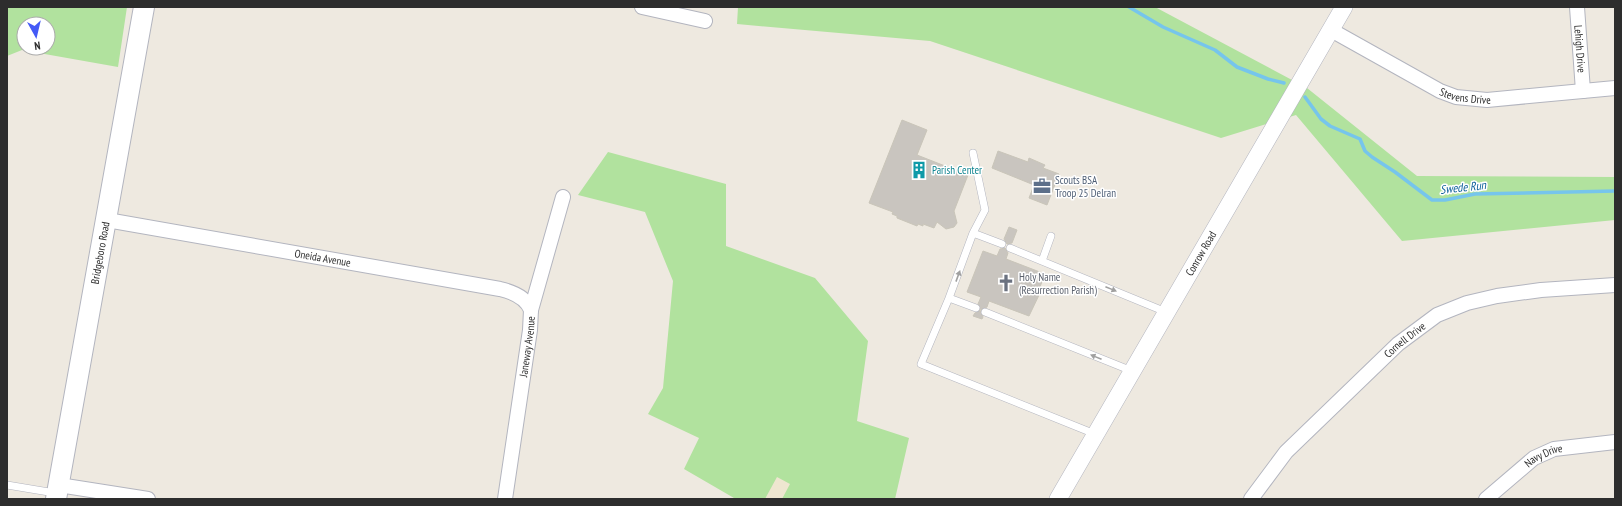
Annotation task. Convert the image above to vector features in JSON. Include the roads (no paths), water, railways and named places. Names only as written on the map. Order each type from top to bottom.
[{"type":"main road","name":"Bridgeboro Road","points":[[58,492],[144,7]]},
{"type":"street","points":[[642,7],[705,21]]},
{"type":"street","name":"Conrow Road","points":[[1058,499],[1344,7]]},
{"type":"street","name":"Lehigh Drive","points":[[1577,7],[1582,91]]},
{"type":"street","name":"Stevens Drive","points":[[1331,30],[1440,91],[1456,97],[1487,100],[1615,88]]},
{"type":"street","name":"Janeway Avenue","points":[[505,499],[530,330],[531,310],[563,197]]},
{"type":"street","name":"Oneida Avenue","points":[[107,220],[500,289],[511,292],[524,300],[531,310]]},
{"type":"street","name":"Cornell Drive","points":[[1251,499],[1286,452],[1398,344],[1437,315],[1467,303],[1498,296],[1541,290],[1615,285]]},
{"type":"street","name":"Navy Drive","points":[[1486,499],[1534,458],[1554,449],[1615,442]]},
{"type":"street","points":[[58,492],[148,499]]},
{"type":"lane","points":[[972,152],[984,210],[973,233],[949,298],[921,364],[1096,434]]},
{"type":"lane","points":[[973,233],[1002,244]]},
{"type":"lane","points":[[1042,261],[1051,236]]},
{"type":"lane","points":[[1010,248],[1166,312]]},
{"type":"lane","points":[[949,298],[976,308]]},
{"type":"lane","points":[[985,312],[1132,371]]},
{"type":"lane","points":[[7,485],[58,492]]},
{"type":"waterway","name":"Swede Run","points":[[1129,7],[1163,27],[1215,50],[1237,67],[1268,79],[1284,83]]},
{"type":"waterway","name":"Swede Run","points":[[1305,97],[1321,119],[1330,126],[1360,139],[1365,151],[1372,157],[1395,172],[1432,200],[1445,200],[1475,194],[1615,191]]},
{"type":"place","name":"Parish Center","points":[[919,170]]},
{"type":"place","name":"Scouts BSA Troop 25 Delran","points":[[1042,186]]},
{"type":"place","name":"Holy Name (Resurrection Parish)","points":[[1006,283]]}]
